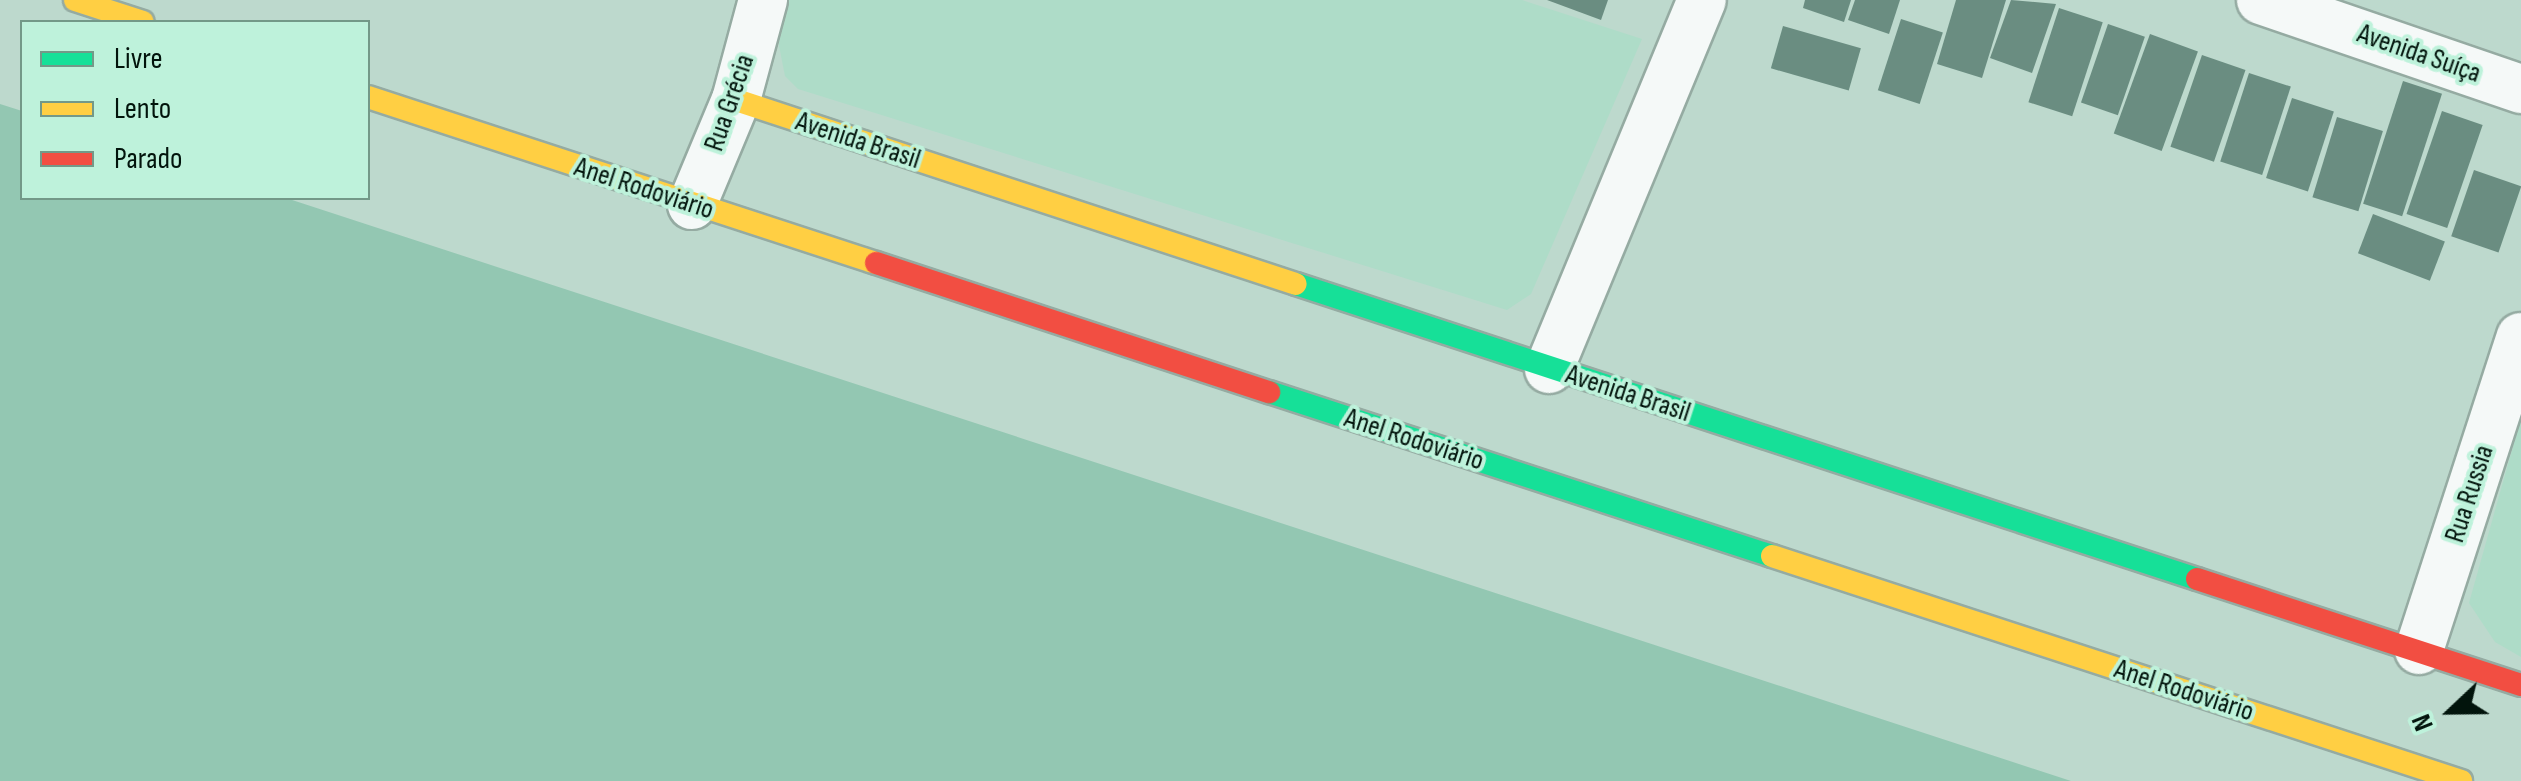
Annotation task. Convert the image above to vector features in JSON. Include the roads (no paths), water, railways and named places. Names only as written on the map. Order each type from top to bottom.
[{"type":"main road","points":[[76,0],[137,20]]},
{"type":"main road","name":"Anel Rodoviário","points":[[370,98],[2462,781]]},
{"type":"main road","name":"Avenida Brasil","points":[[736,100],[2521,685]]},
{"type":"street","name":"Rua Grécia","points":[[692,205],[736,100],[763,0]]},
{"type":"street","points":[[1549,369],[1702,0]]},
{"type":"street","name":"Avenida Suíça","points":[[2261,0],[2521,89]]},
{"type":"street","name":"Rua Russia","points":[[2419,650],[2521,337]]}]
